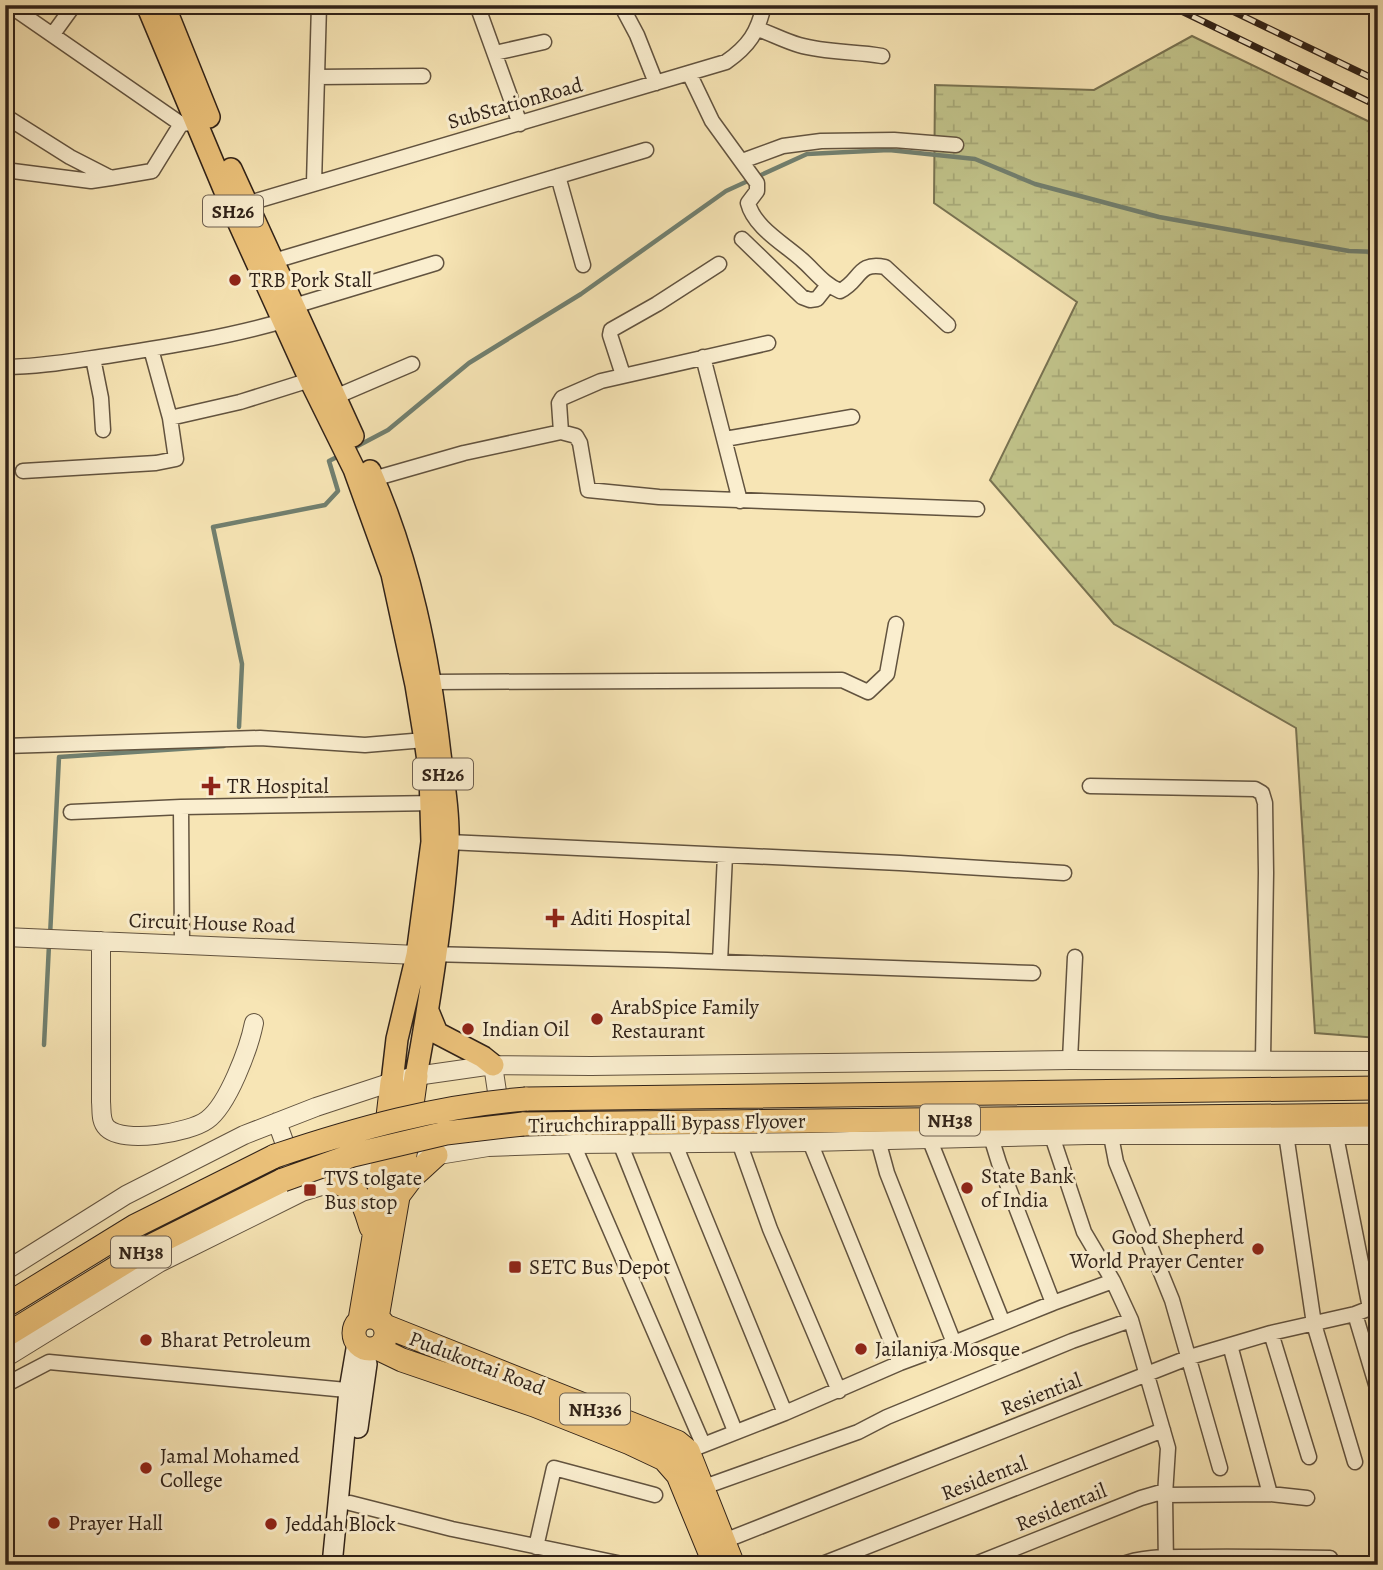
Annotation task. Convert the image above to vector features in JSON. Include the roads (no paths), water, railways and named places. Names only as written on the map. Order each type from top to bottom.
[{"type":"highway","name":"Pudukottai Road","points":[[368,1347],[385,1341],[374,1321],[374,1237],[415,1076]]},
{"type":"highway","name":"Pudukottai Road","points":[[376,1275],[397,1196],[393,1165],[392,1082]]},
{"type":"highway","name":"Tiruchchirappalli Bypass Flyover","points":[[5,1306],[135,1226],[275,1156],[349,1131],[442,1109],[526,1099],[1378,1088]]},
{"type":"highway","name":"Tiruchchirappalli Bypass Flyover","points":[[5,1336],[153,1245],[283,1180],[353,1155],[446,1133],[523,1124],[1378,1115]]},
{"type":"highway","points":[[397,1196],[412,1177],[436,1155]]},
{"type":"highway","points":[[336,1182],[352,1188],[362,1199],[374,1237]]},
{"type":"highway","name":"Pudukottai Road","points":[[374,1321],[677,1442],[696,1447]]},
{"type":"highway","name":"NH336","points":[[368,1347],[534,1405],[664,1459],[678,1475],[715,1565]]},
{"type":"highway","points":[[696,1447],[704,1487],[733,1565]]},
{"type":"main road","name":"SH26","points":[[147,5],[196,122],[289,314],[407,569],[432,682],[438,803],[432,842],[426,954],[428,1011],[415,1076]]},
{"type":"main road","name":"SH26","points":[[164,5],[196,122],[246,204],[274,261],[310,380],[332,407]]},
{"type":"main road","name":"SH26","points":[[364,475],[392,573],[448,842],[426,954],[397,1039],[392,1082]]},
{"type":"main road","points":[[428,1011],[437,1033],[493,1065]]},
{"type":"main road","points":[[338,1559],[356,1391],[368,1347]]},
{"type":"main road","points":[[338,1559],[350,1503],[356,1391]]},
{"type":"street","points":[[5,170],[92,181],[152,172],[196,122],[9,5]]},
{"type":"street","points":[[53,34],[74,5]]},
{"type":"street","points":[[314,183],[319,5]]},
{"type":"street","points":[[477,5],[520,124]]},
{"type":"street","points":[[621,5],[637,34],[656,83]]},
{"type":"street","name":"SubStationRoad","points":[[246,204],[726,62],[752,41],[764,5]]},
{"type":"street","points":[[758,29],[799,45],[828,51],[854,51],[882,56]]},
{"type":"street","points":[[495,53],[544,42]]},
{"type":"street","points":[[689,73],[712,121],[757,184],[757,191],[748,203],[751,212],[778,242],[801,258],[828,285],[840,291],[866,266],[874,264],[885,267],[947,325]]},
{"type":"street","points":[[317,77],[423,76]]},
{"type":"street","points":[[5,116],[111,178]]},
{"type":"street","points":[[744,164],[783,146],[821,141],[894,140],[956,145]]},
{"type":"street","points":[[274,261],[646,150]]},
{"type":"street","points":[[558,176],[583,265]]},
{"type":"street","points":[[742,239],[802,296],[810,300],[817,299],[828,285]]},
{"type":"street","points":[[5,367],[93,358],[230,336],[436,264]]},
{"type":"street","points":[[623,375],[610,335],[611,330],[719,264]]},
{"type":"street","points":[[561,432],[559,403],[562,398],[601,381],[768,343]]},
{"type":"street","points":[[23,471],[143,464],[176,459],[170,418],[151,349]]},
{"type":"street","points":[[703,357],[740,501]]},
{"type":"street","points":[[93,358],[101,398],[103,430]]},
{"type":"street","points":[[332,407],[412,364]]},
{"type":"street","points":[[170,418],[240,402],[310,380]]},
{"type":"street","points":[[724,439],[852,417]]},
{"type":"street","points":[[364,475],[561,432],[576,436],[580,443],[588,490],[740,501],[977,509]]},
{"type":"street","points":[[432,682],[842,680],[868,692],[887,674],[896,624]]},
{"type":"street","points":[[5,746],[260,738],[365,746],[425,740]]},
{"type":"street","points":[[1090,786],[1255,789],[1262,793],[1265,803],[1266,873],[1263,1060]]},
{"type":"street","points":[[71,813],[181,807],[438,803]]},
{"type":"street","points":[[181,807],[182,945]]},
{"type":"street","points":[[448,842],[1064,873]]},
{"type":"street","points":[[720,962],[725,855]]},
{"type":"street","name":"Circuit House Road","points":[[5,937],[426,954]]},
{"type":"street","points":[[102,941],[101,1102],[102,1121],[109,1130],[117,1133],[165,1135],[189,1129],[207,1120],[219,1108],[249,1048],[254,1023]]},
{"type":"street","points":[[426,954],[1033,973]]},
{"type":"street","points":[[1070,1060],[1076,957]]},
{"type":"street","points":[[5,1271],[126,1195],[244,1135],[415,1076],[493,1065],[1070,1060],[1378,1061]]},
{"type":"street","points":[[493,1065],[506,1146]]},
{"type":"street","points":[[277,1122],[302,1192]]},
{"type":"street","points":[[1286,1135],[1314,1324],[1354,1462]]},
{"type":"street","points":[[5,1359],[159,1263],[302,1192],[436,1155],[506,1146],[620,1143],[1052,1136],[1378,1135]]},
{"type":"street","points":[[1052,1136],[1084,1232],[1113,1281],[1131,1320],[1168,1448],[1165,1493],[1166,1561]]},
{"type":"street","points":[[1111,1136],[1116,1162],[1172,1300],[1220,1468]]},
{"type":"street","points":[[1336,1136],[1374,1306]]},
{"type":"street","points":[[991,1137],[1052,1303]]},
{"type":"street","points":[[929,1138],[1003,1323]]},
{"type":"street","points":[[878,1140],[887,1173],[954,1343]]},
{"type":"street","points":[[674,1142],[785,1413]]},
{"type":"street","points":[[739,1142],[770,1229],[839,1391]]},
{"type":"street","points":[[810,1142],[900,1363]]},
{"type":"street","points":[[620,1143],[735,1432]]},
{"type":"street","points":[[573,1144],[696,1447],[839,1391],[900,1363],[1113,1281]]},
{"type":"street","name":"Resiential","points":[[724,1541],[1190,1357],[1271,1333],[1355,1314],[1374,1306]]},
{"type":"street","points":[[1355,1314],[1378,1391]]},
{"type":"street","points":[[704,1487],[858,1432],[887,1417],[1131,1320]]},
{"type":"street","points":[[1271,1333],[1309,1457]]},
{"type":"street","points":[[1230,1345],[1270,1494]]},
{"type":"street","points":[[5,1385],[48,1362],[356,1391]]},
{"type":"street","name":"Residental","points":[[820,1565],[1163,1430]]},
{"type":"street","points":[[536,1547],[554,1468],[655,1495]]},
{"type":"street","name":"Residentail","points":[[973,1565],[1141,1499],[1165,1493],[1270,1494],[1307,1498]]},
{"type":"street","points":[[350,1503],[536,1547],[626,1565]]},
{"type":"street","points":[[1376,1565],[1378,1553]]},
{"type":"street","points":[[1121,1565],[1129,1561],[1238,1556],[1330,1558]]},
{"type":"waterway","points":[[350,450],[388,430],[469,363],[581,294],[726,191],[807,154],[889,150],[975,159],[1035,184],[1159,217],[1349,251],[1378,252]]},
{"type":"waterway","points":[[239,727],[242,664],[213,527],[325,505],[338,491],[329,461],[339,456]]},
{"type":"waterway","points":[[50,936],[59,757],[224,746]]},
{"type":"waterway","points":[[44,1045],[49,945]]},
{"type":"railway","points":[[1169,5],[1378,106]]},
{"type":"railway","points":[[1220,5],[1378,81]]},
{"type":"place","name":"TRB Pork Stall","points":[[235,280]]},
{"type":"place","name":"TR Hospital","points":[[211,786]]},
{"type":"place","name":"Aditi Hospital","points":[[555,918]]},
{"type":"place","name":"ArabSpice Family Restaurant","points":[[597,1019]]},
{"type":"place","name":"Indian Oil","points":[[468,1029]]},
{"type":"place","name":"State Bank of India","points":[[967,1188]]},
{"type":"place","name":"TVS tolgate Bus stop","points":[[310,1190]]},
{"type":"place","name":"Good Shepherd World Prayer Center","points":[[1258,1249]]},
{"type":"place","name":"SETC Bus Depot","points":[[515,1267]]},
{"type":"place","name":"Bharat Petroleum","points":[[146,1340]]},
{"type":"place","name":"Jailaniya Mosque","points":[[861,1349]]},
{"type":"place","name":"Jamal Mohamed College","points":[[146,1468]]},
{"type":"place","name":"Prayer Hall","points":[[54,1523]]},
{"type":"place","name":"Jeddah Block","points":[[271,1524]]}]
